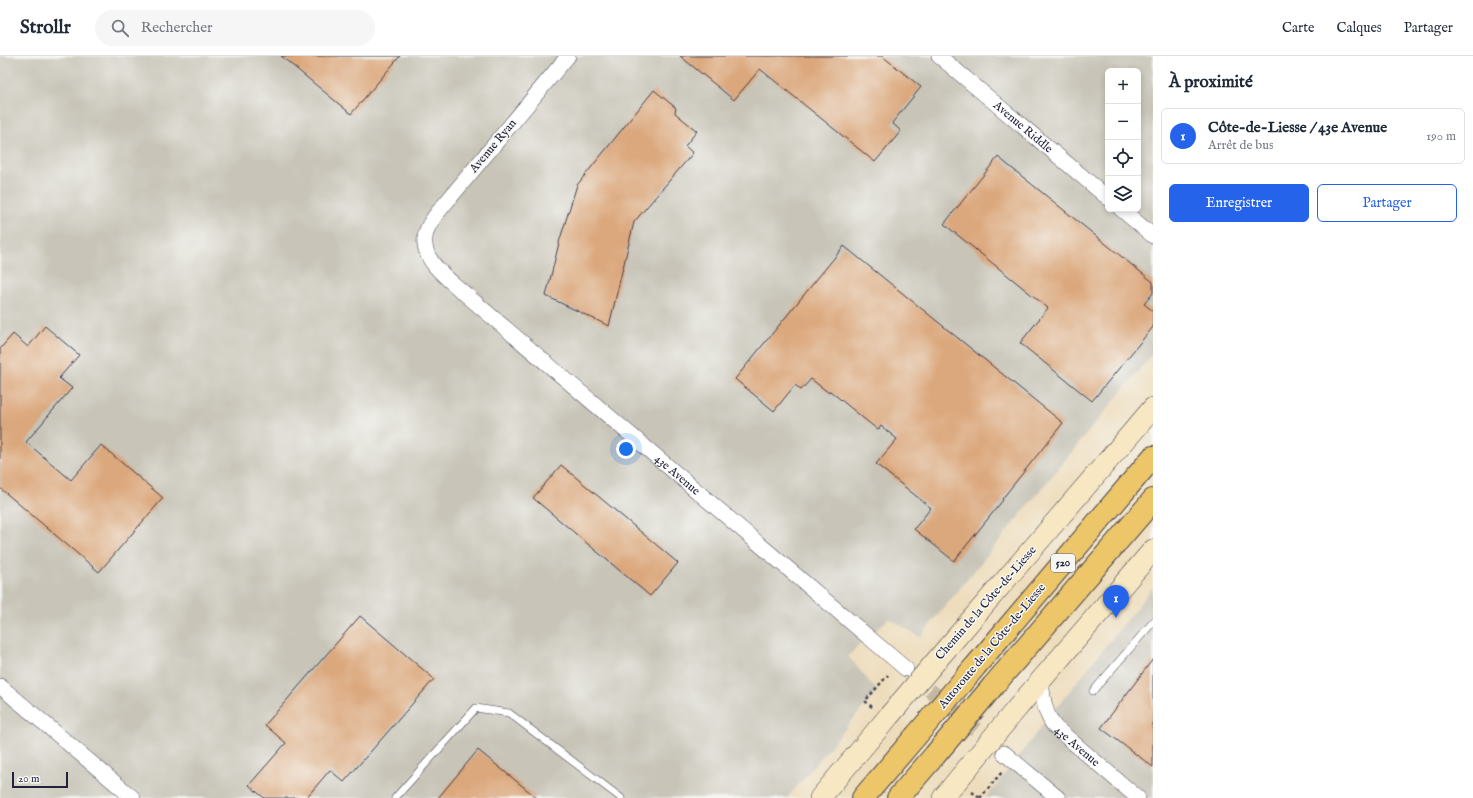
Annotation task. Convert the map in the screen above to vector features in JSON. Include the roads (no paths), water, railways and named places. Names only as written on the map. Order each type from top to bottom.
[{"type":"highway","name":"Autoroute de la Côte-de-Liesse","points":[[863,798],[1153,458]]},
{"type":"highway","name":"520","points":[[898,798],[1153,500]]},
{"type":"main road","name":"Chemin de la Côte-de-Liesse","points":[[820,798],[1153,408]]},
{"type":"main road","points":[[943,798],[965,783],[1018,707],[1153,550]]},
{"type":"street","name":"Avenue Ryan","points":[[425,240],[426,232],[439,211],[568,56]]},
{"type":"street","name":"Avenue Riddle","points":[[939,56],[1105,195]]},
{"type":"street","points":[[1125,212],[1153,236]]},
{"type":"street","name":"43e Avenue","points":[[425,240],[428,255],[443,275],[906,669]]},
{"type":"street","name":"43e Avenue","points":[[1041,680],[1046,713],[1049,720],[1055,727],[1138,798]]},
{"type":"street","points":[[0,686],[133,798]]},
{"type":"street","points":[[1004,753],[1058,798]]},
{"type":"lane","points":[[1093,691],[1153,622]]},
{"type":"lane","points":[[395,798],[476,708],[509,713],[621,798]]},
{"type":"tunnel","points":[[912,675],[998,748]]},
{"type":"place","name":"Côte-de-Liesse / 43e Avenue","points":[[1116,618]]}]
